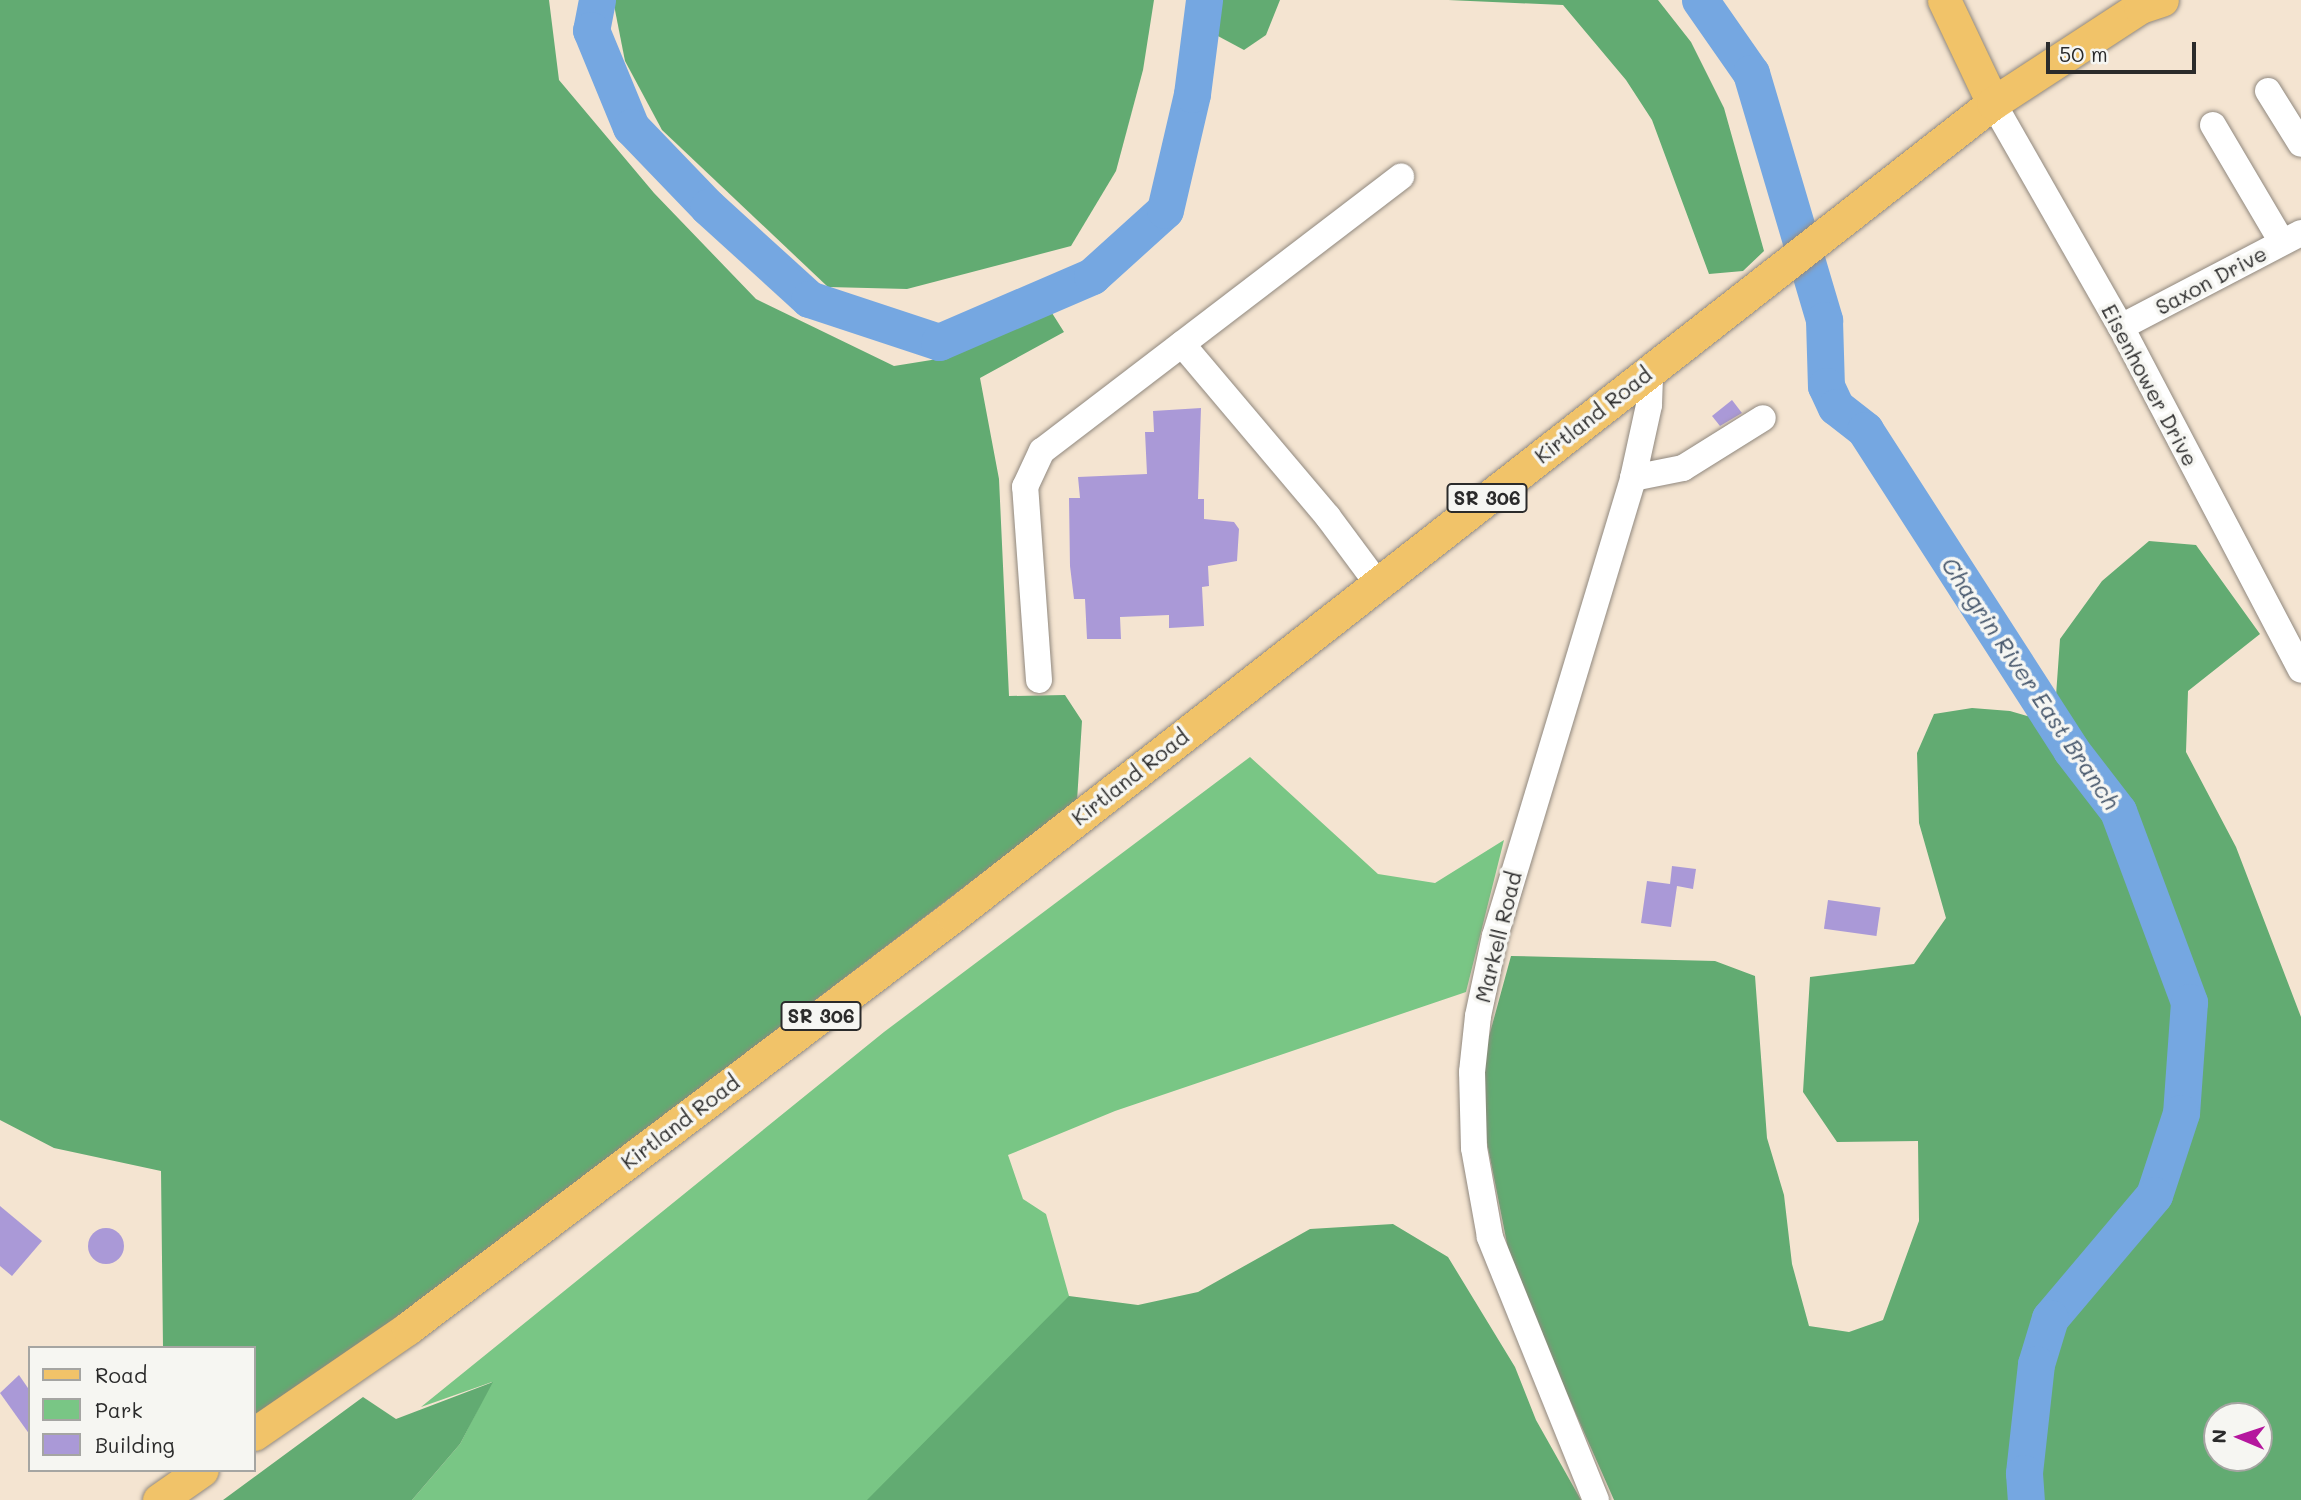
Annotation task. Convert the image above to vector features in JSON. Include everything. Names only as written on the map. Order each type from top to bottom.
[{"type":"main road","points":[[1944,0],[1993,103]]},
{"type":"main road","name":"Kirtland Road","points":[[256,1433],[408,1328],[886,966],[1993,103],[2140,7],[2162,0]]},
{"type":"main road","points":[[159,1500],[199,1472]]},
{"type":"street","points":[[2268,90],[2301,144]]},
{"type":"street","name":"Eisenhower Drive","points":[[1993,103],[2121,327],[2301,670]]},
{"type":"street","points":[[2213,125],[2292,237]]},
{"type":"street","points":[[1039,680],[1025,487],[1030,468],[1042,451],[1401,177]]},
{"type":"street","name":"Saxon Drive","points":[[2121,327],[2292,237]]},
{"type":"street","points":[[1182,344],[1328,517],[1377,583]]},
{"type":"street","name":"Markell Road","points":[[1596,1500],[1490,1237],[1474,1148],[1472,1072],[1496,936],[1633,478],[1649,405],[1650,371]]},
{"type":"street","points":[[1633,478],[1684,468],[1763,418]]},
{"type":"green space","points":[[0,0],[549,0],[559,80],[654,193],[756,299],[894,366],[950,357],[1052,313],[1064,332],[980,378],[999,479],[1009,696],[1065,695],[1082,721],[1077,801],[337,1364],[256,1416],[256,1346],[163,1346],[161,1171],[54,1148],[0,1120]]},
{"type":"green space","points":[[613,0],[1154,0],[1143,70],[1116,171],[1071,246],[907,289],[828,287],[662,130],[625,61]]},
{"type":"green space","points":[[1222,0],[1280,0],[1266,35],[1244,50],[1216,35]]},
{"type":"green space","points":[[1448,0],[1658,0],[1691,42],[1724,108],[1764,251],[1743,271],[1709,274],[1652,120],[1626,80],[1563,5]]},
{"type":"green space","points":[[2149,541],[2196,545],[2260,634],[2188,691],[2186,752],[2236,847],[2301,1017],[2301,1500],[1614,1500],[1512,1269],[1484,1127],[1485,1051],[1511,956],[1715,961],[1755,976],[1767,1138],[1784,1195],[1792,1264],[1809,1326],[1849,1332],[1883,1320],[1919,1221],[1918,1141],[1837,1142],[1803,1092],[1810,977],[1914,964],[1946,918],[1919,823],[1917,753],[1934,714],[1972,708],[2010,711],[2054,724],[2060,639],[2102,581]]},
{"type":"green space","points":[[1250,757],[1378,874],[1435,883],[1504,840],[1466,992],[1115,1111],[1008,1155],[1023,1199],[1046,1214],[1069,1296],[1079,1482],[1302,1500],[412,1500],[460,1444],[492,1382],[421,1407],[884,1032]]},
{"type":"green space","points":[[1393,1224],[1448,1257],[1515,1367],[1536,1420],[1581,1500],[867,1500],[1069,1296],[1138,1305],[1198,1292],[1310,1229]]},
{"type":"green space","points":[[493,1382],[460,1444],[412,1500],[223,1500],[363,1397],[396,1419]]},
{"type":"building","points":[[1732,400],[1742,413],[1720,426],[1712,416]]},
{"type":"building","points":[[1201,408],[1198,499],[1204,499],[1204,519],[1234,522],[1239,529],[1237,561],[1208,566],[1209,586],[1202,587],[1204,626],[1169,628],[1169,615],[1120,617],[1121,639],[1087,639],[1085,599],[1074,599],[1070,566],[1069,498],[1080,498],[1078,477],[1147,474],[1145,432],[1154,432],[1153,411]]},
{"type":"building","points":[[1672,866],[1696,869],[1693,889],[1677,886],[1671,927],[1641,923],[1647,881],[1670,884]]},
{"type":"building","points":[[1828,900],[1880,907],[1876,936],[1824,929]]},
{"type":"building","points":[[0,1206],[42,1241],[12,1276],[0,1266]]},
{"type":"building","points":[[106,1228],[119,1233],[124,1246],[119,1259],[106,1264],[93,1259],[88,1246],[93,1233]]},
{"type":"building","points":[[19,1375],[28,1388],[28,1432],[0,1393]]},
{"type":"waterway","name":"Chagrin River East Branch","points":[[597,0],[591,30],[631,127],[708,207],[809,299],[939,342],[1092,276],[1165,210],[1192,94],[1204,0]]},
{"type":"waterway","name":"Chagrin River East Branch","points":[[1700,0],[1751,73],[1824,320],[1826,386],[1836,407],[1865,430],[2071,750],[2118,811],[2189,1002],[2181,1113],[2154,1195],[2050,1318],[2036,1364],[2024,1473],[2026,1500]]}]
